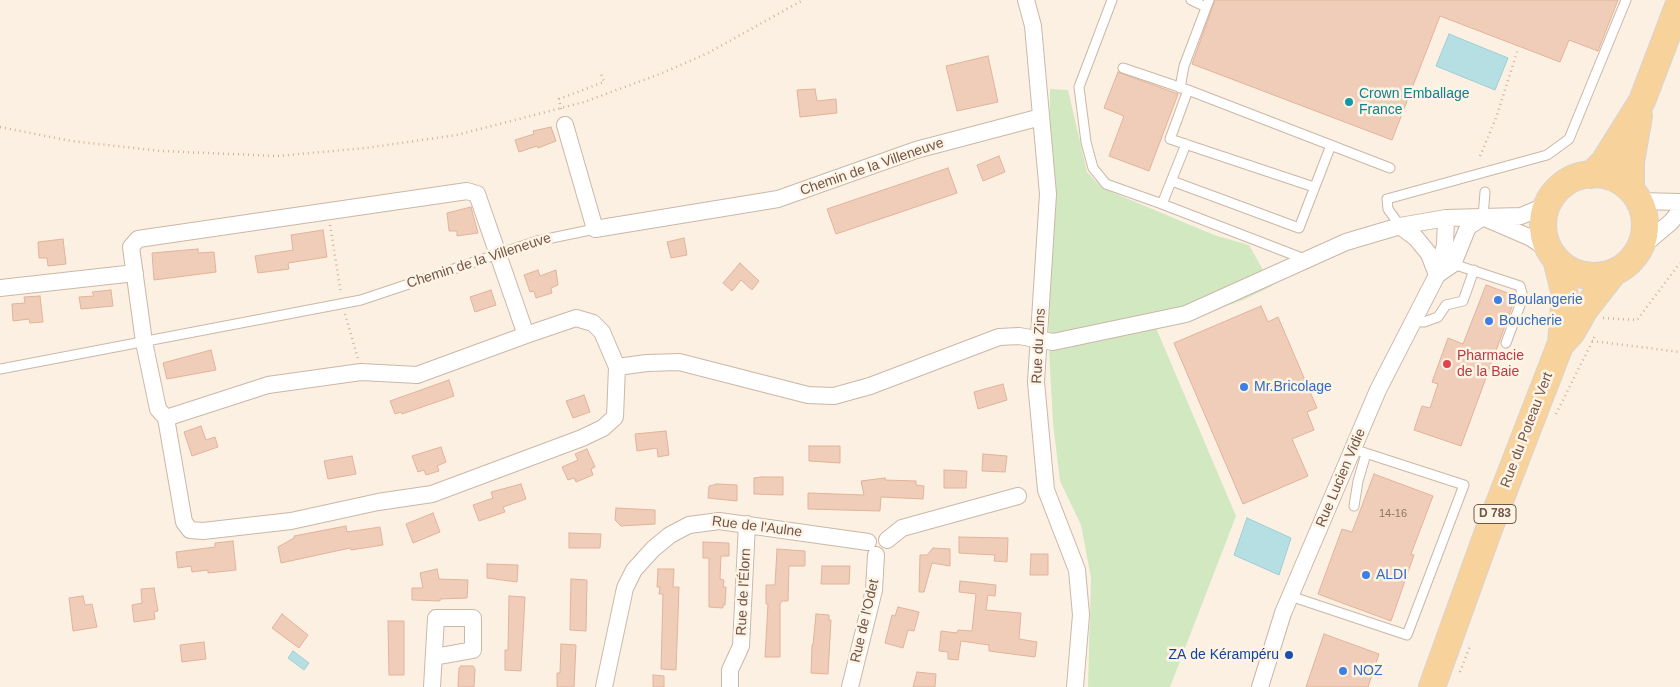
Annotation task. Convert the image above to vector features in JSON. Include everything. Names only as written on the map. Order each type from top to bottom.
[{"type":"main road","points":[[1635,195],[1617,180],[1592,175],[1578,178],[1565,184],[1547,205],[1543,224],[1553,255],[1564,266],[1583,275],[1594,276],[1614,272],[1629,262],[1640,248],[1645,224],[1635,195],[1633,147],[1642,101],[1680,1]]},
{"type":"main road","points":[[1592,175],[1604,162],[1642,101]]},
{"type":"main road","name":"Rue du Poteau Vert","points":[[1432,687],[1489,529],[1561,343],[1565,295],[1553,255]]},
{"type":"main road","name":"Rue du Poteau Vert","points":[[1561,343],[1572,332],[1585,309],[1614,272]]},
{"type":"street","name":"Rue du Zins","points":[[1026,0],[1033,26],[1048,194],[1036,382],[1046,490],[1078,570],[1082,615],[1075,687]]},
{"type":"street","name":"Chemin de la Villeneuve","points":[[595,229],[778,198],[916,150],[1042,117]]},
{"type":"street","points":[[565,126],[595,229]]},
{"type":"street","points":[[166,418],[268,385],[361,372],[416,375],[576,318],[593,323],[602,332],[617,367],[615,417],[603,428],[582,438],[432,494],[378,502],[291,521],[203,532],[190,530],[184,522],[166,418],[158,409],[144,342],[131,247],[138,239],[467,191],[477,194],[526,335]]},
{"type":"street","points":[[1635,195],[1680,202]]},
{"type":"street","points":[[617,367],[647,363],[679,362],[808,395],[834,396],[870,386],[999,337],[1019,336],[1053,342],[1186,314],[1346,242],[1400,226],[1446,218],[1521,216],[1547,205]]},
{"type":"street","points":[[1640,248],[1680,211]]},
{"type":"street","points":[[1483,217],[1518,232],[1553,255]]},
{"type":"street","points":[[1453,264],[1468,227],[1483,217]]},
{"type":"street","name":"Rue Lucien Vidie","points":[[1260,687],[1283,612],[1360,451],[1378,390],[1437,275],[1445,245],[1446,218]]},
{"type":"street","points":[[1400,226],[1416,238],[1429,254],[1437,275]]},
{"type":"street","name":"Rue Lucien Vidie","points":[[1437,275],[1453,264]]},
{"type":"street","points":[[0,288],[134,273]]},
{"type":"street","points":[[872,548],[883,554],[888,550],[887,540],[902,528],[1018,496]]},
{"type":"street","name":"Rue de l'Aulne","points":[[604,687],[625,588],[634,570],[653,549],[670,535],[689,525],[706,521],[747,524],[872,548]]},
{"type":"street","name":"Rue de l'Élorn","points":[[730,687],[730,670],[741,646],[747,524]]},
{"type":"street","name":"Rue de l'Odet","points":[[850,687],[874,590],[872,548]]},
{"type":"street","points":[[432,687],[434,657]]},
{"type":"lane","points":[[1112,0],[1079,87],[1086,142],[1092,168],[1106,184],[1307,261]]},
{"type":"lane","points":[[1191,0],[1207,3],[1184,66],[1184,89],[1170,138],[1314,187]]},
{"type":"lane","points":[[1400,226],[1388,209],[1387,199],[1546,155],[1569,139],[1626,0]]},
{"type":"lane","points":[[1123,68],[1184,89],[1390,168]]},
{"type":"lane","points":[[1162,204],[1186,144]]},
{"type":"lane","points":[[1172,180],[1299,228],[1331,145]]},
{"type":"lane","points":[[1483,217],[1485,192]]},
{"type":"lane","name":"Chemin de la Villeneuve","points":[[0,369],[361,300],[537,241],[595,229]]},
{"type":"lane","points":[[1453,264],[1520,286],[1523,297],[1506,343]]},
{"type":"lane","points":[[1413,321],[1424,322],[1438,317],[1446,305],[1463,301],[1474,270]]},
{"type":"lane","points":[[1290,596],[1407,635],[1464,485],[1360,451],[1354,506]]},
{"type":"path","points":[[0,127],[71,141],[162,151],[277,156],[366,148],[457,135],[561,109],[660,74],[708,53],[803,0]]},
{"type":"path","points":[[1480,156],[1496,118],[1518,49]]},
{"type":"path","points":[[565,126],[558,99],[604,82],[600,71]]},
{"type":"path","points":[[1609,311],[1603,319],[1637,320],[1680,264]]},
{"type":"path","points":[[1554,418],[1599,326]]},
{"type":"path","points":[[1592,341],[1680,352]]},
{"type":"path","points":[[1458,679],[1472,638]]},
{"type":"green space","points":[[1050,89],[1068,90],[1087,172],[1102,188],[1214,235],[1249,245],[1272,286],[1243,300],[1187,320],[1156,328],[1236,516],[1170,687],[1088,687],[1091,578],[1081,525],[1060,481],[1053,423],[1049,349]]},
{"type":"water","points":[[1449,34],[1508,58],[1495,90],[1436,66]]},
{"type":"water","points":[[1247,518],[1291,538],[1279,575],[1234,555]]},
{"type":"water","points":[[293,651],[309,663],[304,670],[288,658]]},
{"type":"building","name":"Crown Emballage France","points":[[1215,0],[1618,0],[1598,51],[1569,40],[1560,62],[1440,16],[1392,140],[1192,64]]},
{"type":"building","points":[[988,56],[998,102],[957,111],[946,66]]},
{"type":"building","points":[[1118,72],[1178,94],[1149,171],[1109,156],[1124,116],[1104,108]]},
{"type":"building","points":[[815,89],[817,101],[836,99],[837,113],[800,117],[797,90]]},
{"type":"building","points":[[551,127],[556,141],[538,148],[537,146],[519,152],[515,140],[534,134],[533,131]]},
{"type":"building","points":[[999,156],[1005,172],[983,181],[977,165]]},
{"type":"building","points":[[948,168],[957,193],[836,234],[827,209]]},
{"type":"building","points":[[471,207],[478,233],[457,236],[457,231],[449,231],[447,213]]},
{"type":"building","points":[[323,230],[327,257],[288,263],[289,269],[258,273],[255,256],[293,250],[291,235]]},
{"type":"building","points":[[684,238],[687,255],[671,258],[667,242]]},
{"type":"building","points":[[63,239],[66,264],[48,266],[47,258],[39,258],[38,242]]},
{"type":"building","points":[[198,249],[198,253],[214,252],[216,272],[154,280],[152,253]]},
{"type":"building","points":[[740,263],[759,281],[752,290],[741,280],[732,291],[723,283]]},
{"type":"building","points":[[538,270],[540,276],[556,270],[558,285],[551,288],[552,293],[536,298],[534,291],[530,292],[524,275]]},
{"type":"building","points":[[1486,285],[1516,296],[1461,446],[1414,430],[1422,406],[1430,408],[1438,384],[1432,382],[1448,338],[1463,344]]},
{"type":"building","points":[[111,290],[113,306],[81,309],[79,297],[94,296],[92,292]]},
{"type":"building","points":[[491,290],[496,305],[475,312],[470,297]]},
{"type":"building","points":[[40,296],[43,322],[30,323],[29,319],[13,321],[12,304],[25,303],[24,297]]},
{"type":"building","name":"Mr.Bricolage","points":[[1261,306],[1268,322],[1278,317],[1317,408],[1307,412],[1314,430],[1292,439],[1308,476],[1243,504],[1174,343]]},
{"type":"building","points":[[211,350],[216,370],[167,379],[163,363]]},
{"type":"building","points":[[449,380],[454,396],[402,414],[401,412],[395,414],[390,401]]},
{"type":"building","points":[[1003,384],[1007,400],[978,409],[974,392]]},
{"type":"building","points":[[584,395],[590,412],[573,418],[566,401]]},
{"type":"building","points":[[201,426],[206,440],[215,437],[218,447],[192,456],[184,432]]},
{"type":"building","points":[[666,431],[669,455],[658,457],[657,448],[637,451],[635,434]]},
{"type":"building","points":[[809,446],[840,446],[840,463],[809,461]]},
{"type":"building","points":[[441,447],[446,462],[437,466],[439,471],[426,475],[424,470],[418,472],[412,456]]},
{"type":"building","points":[[587,449],[595,467],[591,469],[593,475],[576,482],[574,478],[568,480],[562,467],[578,460],[575,454]]},
{"type":"building","points":[[983,454],[1007,456],[1005,472],[982,471]]},
{"type":"building","points":[[352,456],[356,474],[328,479],[324,461]]},
{"type":"building","points":[[944,470],[967,471],[966,488],[944,488]]},
{"type":"building","points":[[1374,474],[1433,496],[1411,554],[1414,555],[1391,621],[1318,594],[1342,529],[1352,532]]},
{"type":"building","points":[[783,477],[783,495],[754,494],[754,478]]},
{"type":"building","points":[[885,478],[885,480],[916,481],[916,485],[924,486],[923,499],[881,497],[880,511],[808,509],[808,493],[864,495],[861,481]]},
{"type":"building","points":[[521,484],[526,499],[503,507],[505,512],[479,521],[473,505],[493,498],[491,492]]},
{"type":"building","points":[[717,484],[737,485],[737,501],[708,498],[709,486]]},
{"type":"building","points":[[616,508],[655,510],[655,524],[621,526],[615,520]]},
{"type":"building","points":[[433,513],[440,532],[413,543],[406,524]]},
{"type":"building","points":[[346,526],[347,532],[380,527],[383,545],[351,550],[350,548],[281,563],[278,547],[294,538],[294,536]]},
{"type":"building","points":[[569,533],[601,534],[600,548],[569,548]]},
{"type":"building","points":[[959,537],[1008,538],[1007,562],[994,561],[995,555],[959,553]]},
{"type":"building","points":[[233,541],[236,570],[208,573],[208,570],[192,572],[191,566],[178,568],[176,552],[215,547],[215,543]]},
{"type":"building","points":[[703,542],[729,543],[729,556],[721,556],[720,579],[724,580],[723,587],[726,587],[725,605],[723,605],[723,608],[709,607],[709,558],[703,558]]},
{"type":"building","points":[[933,548],[950,549],[950,566],[932,563],[924,592],[919,592],[920,555],[927,555]]},
{"type":"building","points":[[777,549],[805,551],[805,566],[789,566],[788,601],[782,601],[780,604],[780,657],[765,657],[768,604],[766,604],[766,585],[775,585]]},
{"type":"building","points":[[1031,554],[1048,554],[1048,575],[1030,575]]},
{"type":"building","points":[[487,564],[518,565],[517,582],[487,578]]},
{"type":"building","points":[[822,566],[850,566],[849,584],[821,584]]},
{"type":"building","points":[[437,569],[439,579],[468,580],[467,598],[440,599],[440,601],[412,600],[412,588],[423,588],[420,573]]},
{"type":"building","points":[[658,569],[674,569],[673,587],[679,587],[676,670],[661,669],[663,594],[659,594],[660,587],[657,587]]},
{"type":"building","points":[[571,579],[587,580],[586,631],[570,630]]},
{"type":"building","points":[[960,581],[996,585],[995,596],[988,595],[986,610],[1021,613],[1019,639],[1037,642],[1035,657],[989,651],[989,645],[961,641],[958,660],[948,659],[948,652],[939,651],[941,631],[957,633],[958,630],[972,631],[976,594],[959,592]]},
{"type":"building","points":[[154,588],[158,611],[154,612],[155,619],[134,622],[132,605],[142,603],[141,589]]},
{"type":"building","points":[[83,596],[85,605],[92,604],[97,627],[73,631],[69,598]]},
{"type":"building","points":[[509,596],[525,597],[521,671],[505,670],[505,650],[508,650]]},
{"type":"building","points":[[898,607],[919,612],[914,631],[908,630],[903,648],[885,643],[892,615],[895,616]]},
{"type":"building","points":[[282,614],[308,635],[299,648],[272,628]]},
{"type":"building","points":[[816,614],[829,615],[829,620],[831,620],[828,674],[811,673]]},
{"type":"building","points":[[388,621],[404,621],[404,675],[389,675]]},
{"type":"building","name":"NOZ","points":[[1324,634],[1379,654],[1368,687],[1306,687]]},
{"type":"building","points":[[204,642],[206,659],[182,662],[180,645]]},
{"type":"building","points":[[561,644],[576,645],[574,687],[557,687],[557,673],[560,673]]},
{"type":"building","points":[[461,666],[473,666],[475,669],[474,687],[458,687],[459,668]]},
{"type":"building","points":[[917,672],[936,674],[935,687],[913,687]]},
{"type":"building","points":[[653,675],[664,676],[664,687],[653,687]]},
{"type":"place","name":"Crown Emballage France","points":[[1349,102]]},
{"type":"place","name":"Boulangerie","points":[[1498,300]]},
{"type":"place","name":"Boucherie","points":[[1489,321]]},
{"type":"place","name":"Pharmacie de la Baie","points":[[1447,364]]},
{"type":"place","name":"Mr.Bricolage","points":[[1244,387]]},
{"type":"place","name":"ALDI","points":[[1366,575]]},
{"type":"place","name":"ZA de Kérampéru","points":[[1289,655]]},
{"type":"place","name":"NOZ","points":[[1343,671]]}]
